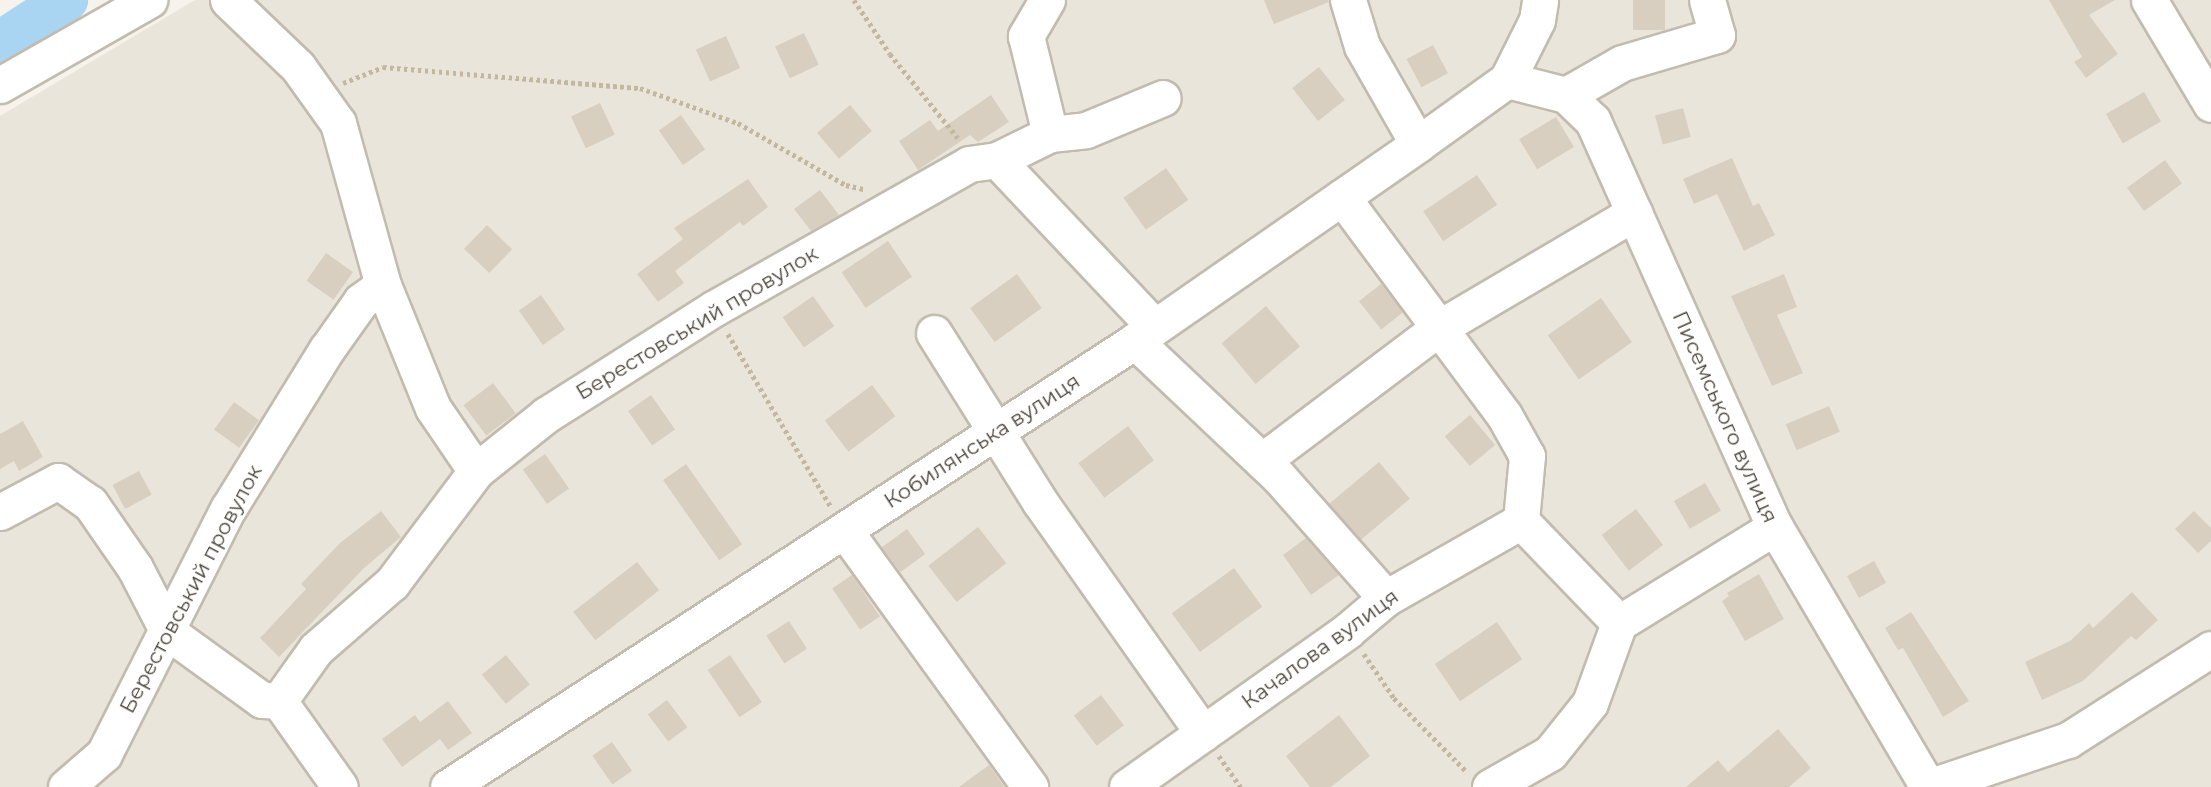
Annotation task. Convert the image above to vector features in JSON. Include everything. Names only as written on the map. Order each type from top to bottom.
[{"type":"street","points":[[0,85],[149,0]]},
{"type":"street","points":[[228,0],[320,92],[338,123],[383,285],[433,408],[476,471]]},
{"type":"street","points":[[1047,0],[1026,36],[1050,134]]},
{"type":"street","points":[[1348,0],[1362,46],[1418,144]]},
{"type":"street","points":[[1507,80],[1537,20],[1540,0]]},
{"type":"street","points":[[1566,95],[1622,63],[1717,36],[1707,0]]},
{"type":"street","points":[[2149,0],[2211,104]]},
{"type":"street","name":"Кобилянська вулиця","points":[[448,787],[845,531],[1144,333],[1507,80]]},
{"type":"street","name":"Писемського вулиця","points":[[1507,80],[1566,95],[1593,121],[1774,527],[1928,787]]},
{"type":"street","name":"Берестовський провулок","points":[[279,701],[316,649],[392,583],[476,471],[546,415],[713,309],[905,200],[983,162],[1050,134],[1086,130],[1163,98]]},
{"type":"street","points":[[983,162],[1144,333],[1386,598]]},
{"type":"street","points":[[1342,197],[1437,329],[1504,415],[1527,456],[1521,522],[1619,623]]},
{"type":"street","points":[[1262,461],[1437,329],[1634,213]]},
{"type":"street","name":"Берестовський провулок","points":[[66,787],[104,754],[242,486],[361,301],[383,285]]},
{"type":"street","points":[[934,332],[994,432],[1203,733]]},
{"type":"street","points":[[0,512],[58,481],[90,503],[135,568],[168,632],[262,700],[279,701],[340,787]]},
{"type":"street","name":"Качалова вулиця","points":[[1127,787],[1348,631],[1386,598],[1521,522]]},
{"type":"street","points":[[1481,782],[1550,753],[1590,704],[1619,623],[1774,527]]},
{"type":"street","points":[[845,531],[1030,787]]},
{"type":"street","points":[[1928,787],[2068,740],[2211,649]]},
{"type":"path","points":[[854,0],[890,54],[956,135],[983,162]]},
{"type":"path","points":[[320,92],[383,67],[640,88],[738,123],[846,185],[905,200]]},
{"type":"path","points":[[713,309],[845,531]]},
{"type":"path","points":[[1348,631],[1394,698],[1481,782]]},
{"type":"path","points":[[1203,733],[1241,787]]},
{"type":"shaded area","points":[[195,0],[2211,0],[2211,787],[0,787],[0,116]]},
{"type":"building","points":[[1264,0],[1328,0],[1329,2],[1274,24]]},
{"type":"building","points":[[1633,0],[1665,0],[1665,30],[1633,30]]},
{"type":"building","points":[[2049,0],[2115,0],[2089,15],[2118,54],[2086,78],[2074,62],[2082,57]]},
{"type":"building","points":[[804,33],[819,65],[790,78],[775,47]]},
{"type":"building","points":[[726,36],[740,68],[710,81],[696,49]]},
{"type":"building","points":[[1433,45],[1448,73],[1422,87],[1407,59]]},
{"type":"building","points":[[1319,67],[1345,100],[1318,121],[1292,88]]},
{"type":"building","points":[[2144,92],[2161,121],[2123,143],[2106,114]]},
{"type":"building","points":[[991,95],[1009,122],[978,142],[970,135],[918,170],[899,141],[930,120],[938,131]]},
{"type":"building","points":[[600,103],[615,135],[586,148],[571,117]]},
{"type":"building","points":[[850,105],[872,131],[839,159],[817,133]]},
{"type":"building","points":[[1683,108],[1691,137],[1663,144],[1655,116]]},
{"type":"building","points":[[681,115],[705,149],[683,165],[659,130]]},
{"type":"building","points":[[1556,117],[1574,147],[1537,169],[1519,139]]},
{"type":"building","points":[[1732,158],[1753,206],[1759,203],[1775,235],[1744,251],[1717,194],[1694,204],[1683,179]]},
{"type":"building","points":[[2165,160],[2182,183],[2144,211],[2127,188]]},
{"type":"building","points":[[1166,168],[1188,200],[1146,230],[1123,198]]},
{"type":"building","points":[[1477,175],[1497,205],[1443,241],[1423,211]]},
{"type":"building","points":[[748,179],[768,207],[743,226],[740,222],[675,271],[684,283],[658,302],[637,274],[683,239],[674,228]]},
{"type":"building","points":[[820,190],[839,215],[811,231],[794,209]]},
{"type":"building","points":[[487,225],[512,249],[489,273],[464,249]]},
{"type":"building","points":[[888,241],[912,277],[866,308],[842,272]]},
{"type":"building","points":[[326,253],[353,272],[334,300],[306,281]]},
{"type":"building","points":[[1017,274],[1042,308],[995,342],[970,308]]},
{"type":"building","points":[[1784,274],[1797,307],[1777,315],[1803,373],[1772,386],[1731,296]]},
{"type":"building","points":[[1381,284],[1403,312],[1381,330],[1359,301]]},
{"type":"building","points":[[541,295],[565,329],[543,345],[519,310]]},
{"type":"building","points":[[813,296],[834,326],[804,348],[783,317]]},
{"type":"building","points":[[1601,298],[1632,342],[1579,380],[1548,335]]},
{"type":"building","points":[[1266,306],[1300,347],[1256,384],[1222,343]]},
{"type":"building","points":[[493,383],[516,413],[486,436],[463,405]]},
{"type":"building","points":[[872,385],[895,416],[848,452],[825,421]]},
{"type":"building","points":[[651,395],[675,429],[652,445],[628,411]]},
{"type":"building","points":[[234,402],[259,420],[239,448],[214,430]]},
{"type":"building","points":[[1829,406],[1840,432],[1797,450],[1786,424]]},
{"type":"building","points":[[1470,415],[1495,445],[1470,466],[1445,436]]},
{"type":"building","points":[[23,421],[43,457],[19,471],[14,461],[0,469],[0,434]]},
{"type":"building","points":[[1128,426],[1154,460],[1104,498],[1078,463]]},
{"type":"building","points":[[545,454],[569,488],[547,504],[523,469]]},
{"type":"building","points":[[1379,462],[1410,499],[1360,541],[1329,504]]},
{"type":"building","points":[[686,464],[742,544],[719,560],[663,480]]},
{"type":"building","points":[[139,471],[152,495],[125,509],[113,485]]},
{"type":"building","points":[[1705,483],[1721,511],[1690,529],[1674,501]]},
{"type":"building","points":[[1636,509],[1663,545],[1629,571],[1602,535]]},
{"type":"building","points":[[381,511],[401,537],[364,568],[279,657],[260,638],[306,589],[301,584],[340,543]]},
{"type":"building","points":[[2194,511],[2211,528],[2211,541],[2198,553],[2175,529]]},
{"type":"building","points":[[978,527],[1006,563],[957,602],[928,566]]},
{"type":"building","points":[[907,529],[925,554],[900,572],[882,547]]},
{"type":"building","points":[[1306,538],[1339,575],[1311,595],[1283,555]]},
{"type":"building","points":[[1874,561],[1886,583],[1859,598],[1847,576]]},
{"type":"building","points":[[637,562],[659,590],[595,640],[573,612]]},
{"type":"building","points":[[1234,568],[1262,607],[1200,652],[1172,613]]},
{"type":"building","points":[[1759,574],[1784,619],[1745,641],[1722,601],[1729,596],[1727,593]]},
{"type":"building","points":[[852,575],[880,616],[860,630],[832,588]]},
{"type":"building","points":[[2132,592],[2158,620],[2136,640],[2131,636],[2083,681],[2042,700],[2025,662],[2070,641],[2089,623],[2093,628]]},
{"type":"building","points":[[1911,612],[1969,701],[1943,717],[1903,648],[1898,650],[1885,628]]},
{"type":"building","points":[[789,621],[807,649],[784,663],[766,636]]},
{"type":"building","points":[[1497,622],[1522,659],[1460,701],[1435,664]]},
{"type":"building","points":[[506,655],[530,685],[506,704],[482,675]]},
{"type":"building","points":[[730,655],[762,702],[739,717],[708,670]]},
{"type":"building","points":[[1101,695],[1124,725],[1097,746],[1074,715]]},
{"type":"building","points":[[667,700],[687,727],[668,742],[648,714]]},
{"type":"building","points":[[448,701],[472,733],[448,750],[440,739],[402,767],[382,739],[415,715],[420,722]]},
{"type":"building","points":[[1339,715],[1370,756],[1331,787],[1310,787],[1286,756]]},
{"type":"building","points":[[1778,729],[1811,768],[1789,787],[1686,787],[1718,760],[1728,772]]},
{"type":"building","points":[[612,742],[632,771],[612,784],[592,756]]},
{"type":"building","points":[[989,765],[1005,787],[959,787]]},
{"type":"waterway","points":[[0,43],[66,0]]}]
